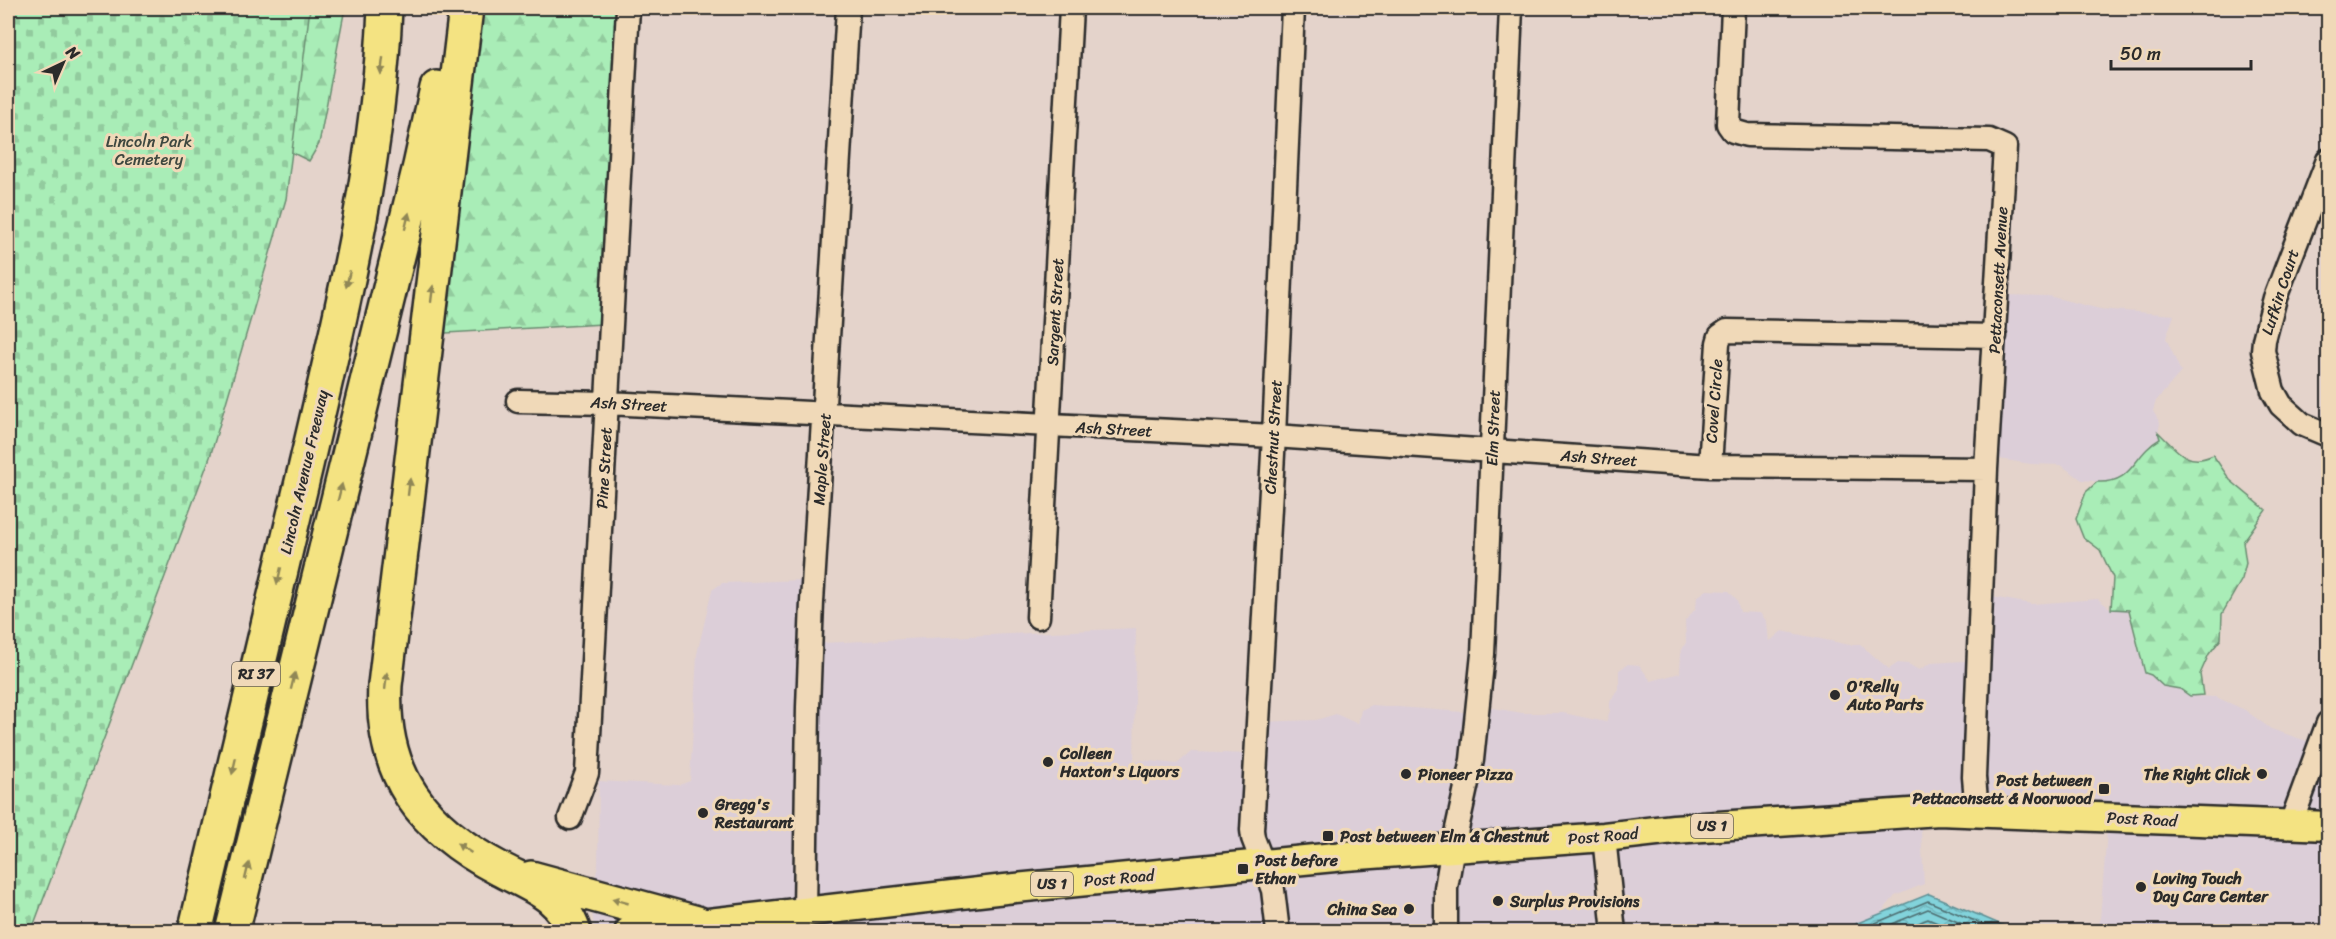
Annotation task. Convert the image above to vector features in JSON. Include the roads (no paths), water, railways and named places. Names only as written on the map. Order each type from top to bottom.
[{"type":"highway","name":"Lincoln Avenue Freeway","points":[[195,932],[353,255],[384,50],[385,8]]},
{"type":"highway","points":[[232,930],[420,166],[452,8]]},
{"type":"highway","points":[[466,8],[387,666],[385,720],[390,751],[396,767],[412,798],[423,813],[455,843],[502,871],[534,885],[554,901],[569,918],[574,932]]},
{"type":"highway","points":[[502,871],[697,923]]},
{"type":"main road","name":"Post Road","points":[[629,932],[1017,888],[1263,864],[1453,847],[1604,837],[1674,829],[1939,811],[2328,826]]},
{"type":"street","name":"Pine Street","points":[[570,818],[587,773],[628,8]]},
{"type":"street","name":"Maple Street","points":[[805,911],[808,696],[848,8]]},
{"type":"street","name":"Sargent Street","points":[[1038,617],[1071,8]]},
{"type":"street","name":"Chestnut Street","points":[[1278,932],[1273,890],[1252,830],[1274,436],[1293,8]]},
{"type":"street","name":"Elm Street","points":[[1446,932],[1446,888],[1472,760],[1483,654],[1511,8]]},
{"type":"street","name":"Pettaconsett Avenue","points":[[1733,8],[1728,124],[1733,131],[1747,135],[1989,141],[2005,147],[1986,469],[1974,777],[1977,812]]},
{"type":"street","name":"Lufkin Court","points":[[2328,160],[2275,298],[2263,351],[2273,391],[2281,405],[2302,424],[2328,435]]},
{"type":"street","name":"Covel Circle","points":[[1986,469],[1710,466],[1718,343],[1720,336],[1727,331],[1995,336]]},
{"type":"street","name":"Ash Street","points":[[518,401],[607,403],[1274,436],[1710,466]]},
{"type":"street","points":[[2290,826],[2328,723]]},
{"type":"street","points":[[1604,837],[1614,932]]},
{"type":"water","points":[[1929,894],[2016,931],[1838,931]]},
{"type":"place","name":"O'Relly Auto Parts","points":[[1835,695]]},
{"type":"place","name":"Colleen Haxton's Liquors","points":[[1048,762]]},
{"type":"place","name":"Pioneer Pizza","points":[[1406,774]]},
{"type":"place","name":"The Right Click","points":[[2262,774]]},
{"type":"place","name":"Post between Pettaconsett & Noorwood","points":[[2104,789]]},
{"type":"place","name":"Gregg's Restaurant","points":[[703,813]]},
{"type":"place","name":"Post between Elm & Chestnut","points":[[1328,836]]},
{"type":"place","name":"Post before Ethan","points":[[1243,869]]},
{"type":"place","name":"Loving Touch Day Care Center","points":[[2141,887]]},
{"type":"place","name":"Surplus Provisions","points":[[1498,901]]},
{"type":"place","name":"China Sea","points":[[1409,909]]},
{"type":"park label","name":"Lincoln Park Cemetery","points":[[149,150]]}]
